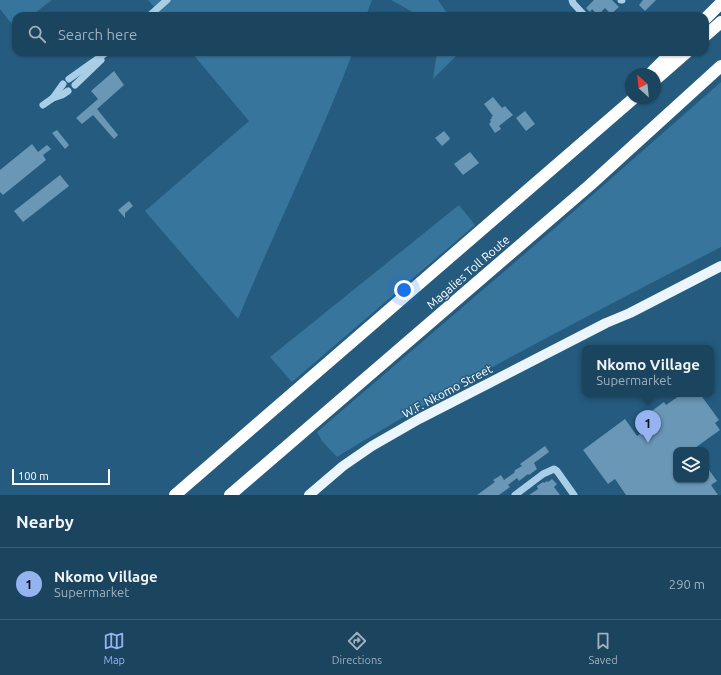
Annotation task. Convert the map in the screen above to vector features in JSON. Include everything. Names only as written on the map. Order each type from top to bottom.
[{"type":"highway","points":[[709,15],[721,3]]},
{"type":"highway","points":[[709,32],[721,22]]},
{"type":"highway","points":[[656,68],[668,56]]},
{"type":"highway","points":[[661,75],[682,56]]},
{"type":"highway","name":"Magalies Toll Route","points":[[230,495],[590,185],[721,66]]},
{"type":"highway","points":[[590,185],[721,73]]},
{"type":"highway","points":[[568,156],[625,99]]},
{"type":"highway","name":"Magalies Toll Route","points":[[175,495],[627,104]]},
{"type":"main road","name":"W.F. Nkomo Street","points":[[606,323],[612,317],[648,296],[721,259]]},
{"type":"main road","name":"W.F. Nkomo Street","points":[[309,495],[343,466],[372,446],[606,323],[630,313],[721,266]]},
{"type":"street","points":[[154,12],[167,0]]},
{"type":"street","points":[[572,0],[581,12]]},
{"type":"street","points":[[69,79],[102,56]]},
{"type":"street","points":[[75,85],[104,56]]},
{"type":"street","points":[[53,98],[63,84]]},
{"type":"street","points":[[43,105],[53,98],[68,91]]},
{"type":"street","points":[[515,495],[543,474],[554,469],[574,495]]},
{"type":"shaded area","points":[[0,0],[52,0],[36,12],[12,12],[12,24],[0,9]]},
{"type":"shaded area","points":[[148,0],[372,0],[368,12],[158,12]]},
{"type":"shaded area","points":[[391,0],[438,0],[446,12],[413,12]]},
{"type":"shaded area","points":[[194,56],[351,56],[340,86],[238,319],[145,211],[249,121]]},
{"type":"shaded area","points":[[436,56],[456,56],[433,79]]},
{"type":"shaded area","points":[[721,82],[721,247],[479,374],[337,457],[322,441],[317,432],[556,227]]},
{"type":"shaded area","points":[[459,205],[475,225],[292,382],[270,357]]},
{"type":"building","points":[[594,0],[612,0],[619,7],[613,12],[609,12],[605,8],[601,12],[595,12],[592,9],[590,12],[586,8]]},
{"type":"building","points":[[643,0],[656,0],[645,11],[639,5]]},
{"type":"building","points":[[114,71],[124,85],[97,109],[118,135],[114,139],[93,115],[82,124],[76,118],[98,99],[91,91]]},
{"type":"building","points":[[493,97],[502,108],[505,106],[513,115],[499,126],[501,129],[495,133],[489,124],[491,122],[491,117],[493,116],[484,104]]},
{"type":"building","points":[[525,111],[535,124],[526,131],[516,118]]},
{"type":"building","points":[[57,130],[69,145],[65,149],[52,133]]},
{"type":"building","points":[[444,131],[450,139],[442,146],[435,138]]},
{"type":"building","points":[[32,144],[38,152],[47,145],[51,149],[43,155],[46,160],[3,195],[0,192],[0,170]]},
{"type":"building","points":[[470,152],[479,163],[463,175],[454,164]]},
{"type":"building","points":[[60,175],[69,186],[23,222],[14,211]]},
{"type":"building","points":[[129,201],[133,206],[125,213],[125,218],[118,210]]},
{"type":"building","points":[[678,397],[702,397],[719,420],[715,423],[720,430],[696,447],[673,447],[673,483],[709,483],[709,470],[717,481],[711,485],[718,495],[626,495],[615,479],[608,484],[583,450],[625,419],[637,436],[648,428],[641,419],[664,402],[666,405]]},
{"type":"building","points":[[545,446],[549,452],[534,463],[537,469],[529,475],[528,474],[519,481],[517,478],[508,485],[510,487],[499,495],[477,495],[495,482],[493,480],[501,475],[504,480],[514,473],[515,470],[522,466],[520,464]]},
{"type":"building","points":[[552,479],[557,484],[554,487],[560,495],[529,495],[538,489],[537,486]]},
{"type":"place","name":"Nkomo Village","points":[[648,443]]}]
